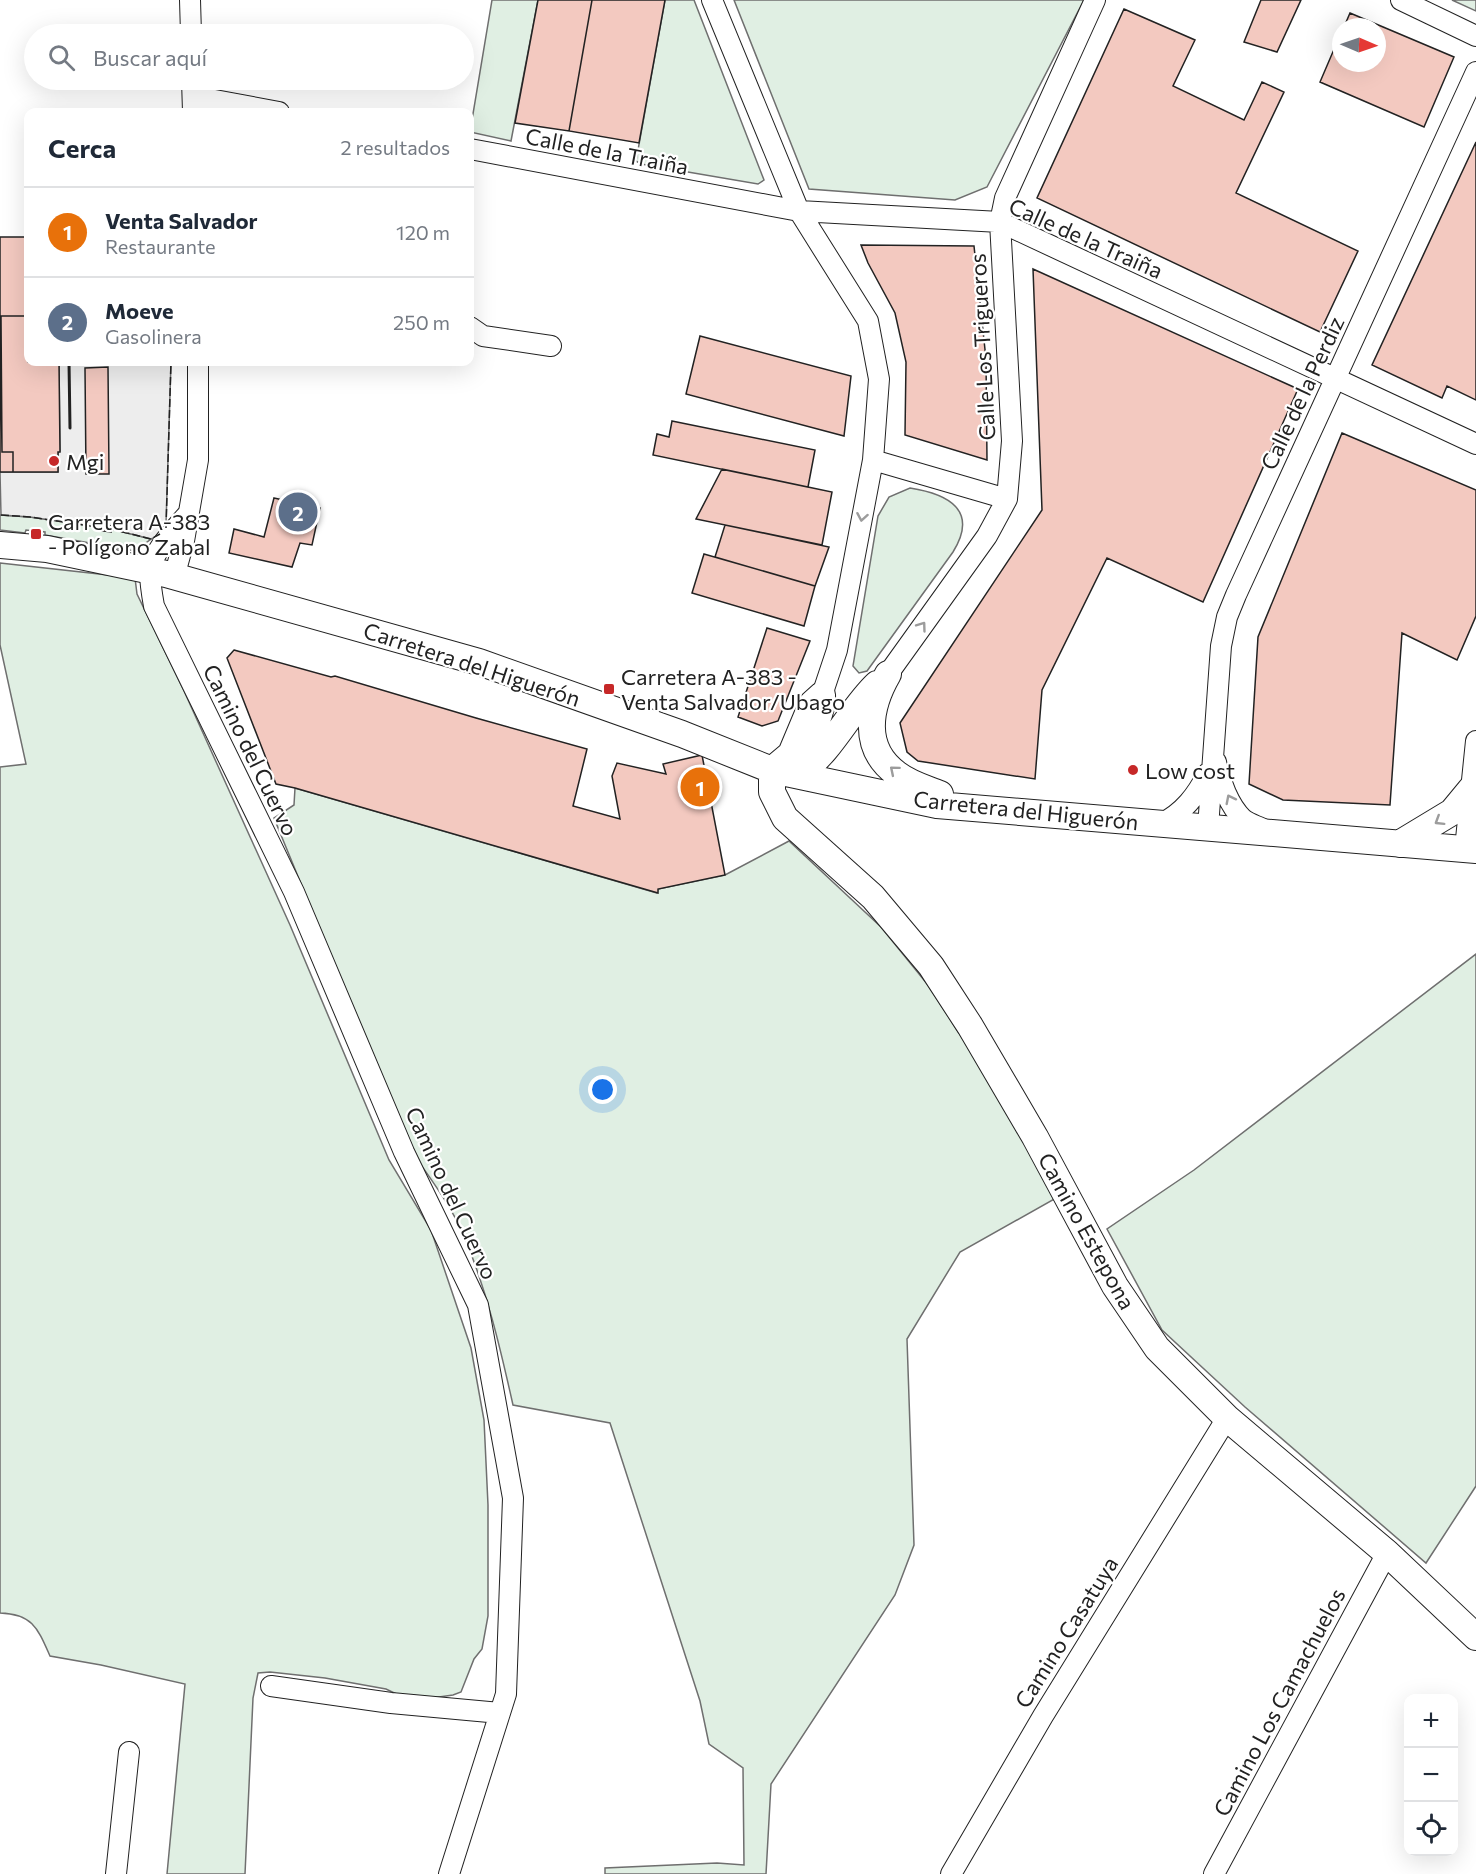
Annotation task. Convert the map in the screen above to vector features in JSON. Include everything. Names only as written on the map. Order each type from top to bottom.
[{"type":"main road","name":"Carretera del Higuerón","points":[[0,545],[47,549],[162,574],[479,662],[794,773],[937,805],[1470,850]]},
{"type":"main road","points":[[825,690],[812,704],[791,754],[794,773],[817,758],[868,693],[888,674]]},
{"type":"main road","points":[[888,674],[877,694],[872,716],[875,747],[887,765],[913,784],[944,796],[1007,811]]},
{"type":"main road","points":[[825,690],[829,712],[836,716],[852,713]]},
{"type":"main road","name":"Camino Estepona","points":[[794,773],[770,780],[771,792],[785,818],[873,897],[931,966],[970,1026],[1035,1137],[1115,1287],[1157,1348],[1227,1418],[1387,1553],[1476,1637]]},
{"type":"main road","points":[[1399,844],[1452,812],[1474,792]]},
{"type":"street","points":[[189,0],[190,24]]},
{"type":"street","points":[[712,0],[800,211],[868,321],[879,380],[873,460],[837,650],[825,690]]},
{"type":"street","name":"Calle Los Trigueros","points":[[888,674],[987,536],[1007,499],[1012,441],[1000,222],[1005,198],[1095,0]]},
{"type":"street","points":[[1401,0],[1476,36]]},
{"type":"street","name":"Calle de la Perdiz","points":[[1208,828],[1221,646],[1227,617],[1476,72]]},
{"type":"street","points":[[193,96],[258,108]]},
{"type":"street","name":"Calle de la Traiña","points":[[474,150],[800,211],[1000,222],[1476,444]]},
{"type":"street","points":[[474,330],[483,336],[550,346]]},
{"type":"street","points":[[162,574],[184,541],[187,515],[194,488],[198,460],[198,366]]},
{"type":"street","points":[[873,460],[1007,499]]},
{"type":"street","name":"Camino del Cuervo","points":[[162,574],[154,606],[294,892],[404,1152],[478,1305],[513,1498],[506,1694],[449,1874]]},
{"type":"street","points":[[1470,850],[1476,741]]},
{"type":"street","name":"Calle de la Perdiz","points":[[1213,745],[1222,783],[1236,810],[1244,820],[1273,834]]},
{"type":"street","name":"Calle de la Perdiz","points":[[1161,824],[1178,814],[1194,799],[1212,765]]},
{"type":"street","name":"Camino Casatuya","points":[[951,1874],[1043,1716],[1227,1418]]},
{"type":"street","name":"Camino Los Camachuelos","points":[[1214,1874],[1387,1553]]},
{"type":"street","points":[[271,1686],[391,1703],[500,1713]]},
{"type":"street","points":[[116,1874],[129,1752]]},
{"type":"green space","points":[[492,0],[538,0],[511,141],[474,133],[474,108]]},
{"type":"green space","points":[[665,0],[694,0],[764,180],[758,184],[641,164],[636,161]]},
{"type":"green space","points":[[734,0],[1084,0],[987,187],[955,200],[809,189]]},
{"type":"green space","points":[[1452,0],[1476,0],[1476,11]]},
{"type":"green space","points":[[910,488],[936,495],[955,506],[961,515],[963,525],[960,537],[953,552],[867,671],[859,673],[853,666],[878,516],[889,497]]},
{"type":"green space","points":[[0,515],[96,526],[97,530],[111,532],[111,529],[151,539],[135,551],[45,535],[45,532],[26,530],[25,533],[0,530]]},
{"type":"green space","points":[[0,563],[135,578],[137,594],[184,691],[290,925],[389,1160],[431,1230],[471,1348],[484,1420],[488,1505],[488,1616],[482,1649],[474,1659],[461,1692],[411,1701],[386,1689],[325,1678],[270,1672],[258,1673],[253,1698],[245,1874],[167,1874],[185,1684],[50,1656],[33,1625],[20,1616],[0,1613],[0,767],[26,764],[0,645]]},
{"type":"green space","points":[[295,788],[657,893],[658,889],[725,875],[789,841],[881,927],[928,985],[1021,1129],[1058,1197],[960,1252],[907,1339],[914,1545],[895,1595],[771,1784],[766,1874],[605,1874],[605,1868],[717,1863],[744,1865],[743,1768],[709,1744],[700,1701],[610,1423],[513,1405],[486,1298],[464,1236],[446,1202],[410,1149],[274,818],[294,805]]},
{"type":"green space","points":[[1476,954],[1476,1486],[1426,1563],[1245,1407],[1162,1330],[1107,1229],[1194,1170]]},
{"type":"shaded area","points":[[59,366],[171,366],[166,524],[156,537],[151,539],[98,524],[97,527],[1,515],[0,472],[58,472],[58,452],[60,451]]},
{"type":"building","points":[[538,0],[592,0],[569,131],[515,123]]},
{"type":"building","points":[[592,0],[665,0],[639,143],[569,131]]},
{"type":"building","points":[[1261,0],[1301,0],[1277,52],[1244,42]]},
{"type":"building","points":[[1124,9],[1195,40],[1173,86],[1244,120],[1262,82],[1284,92],[1236,193],[1358,251],[1320,332],[1037,198]]},
{"type":"building","points":[[1350,13],[1362,18],[1348,18]]},
{"type":"building","points":[[1386,28],[1454,57],[1424,127],[1320,82],[1332,54],[1332,72],[1386,72]]},
{"type":"building","points":[[1476,142],[1476,400],[1447,386],[1442,398],[1372,365]]},
{"type":"building","points":[[0,237],[24,237],[24,316],[0,316]]},
{"type":"building","points":[[861,245],[974,246],[986,359],[987,460],[905,435],[906,362],[895,313]]},
{"type":"building","points":[[1033,269],[1298,389],[1203,602],[1107,558],[1042,690],[1035,779],[918,761],[907,752],[900,723],[1042,510]]},
{"type":"building","points":[[0,316],[2,452],[13,452],[13,472],[0,472]]},
{"type":"building","points":[[1,316],[24,316],[24,366],[59,366],[60,452],[58,452],[58,472],[13,472],[13,452],[2,452]]},
{"type":"building","points":[[700,336],[851,376],[844,436],[686,394]]},
{"type":"building","points":[[108,367],[109,474],[86,474],[85,368]]},
{"type":"building","points":[[672,421],[815,450],[808,487],[653,455],[657,434],[669,437]]},
{"type":"building","points":[[1342,433],[1476,490],[1476,616],[1457,660],[1402,633],[1390,805],[1283,800],[1249,784],[1258,637]]},
{"type":"building","points":[[722,469],[832,492],[822,545],[696,519]]},
{"type":"building","points":[[274,498],[320,508],[312,545],[300,543],[292,567],[229,553],[234,529],[264,537]]},
{"type":"building","points":[[98,524],[112,526],[111,532],[97,530]]},
{"type":"building","points":[[725,525],[829,547],[815,586],[715,557]]},
{"type":"building","points":[[704,554],[815,586],[804,626],[692,593]]},
{"type":"building","points":[[767,628],[810,641],[778,721],[762,726],[738,717]]},
{"type":"building","points":[[234,650],[331,677],[335,676],[587,749],[573,806],[620,819],[612,776],[617,763],[666,774],[663,764],[702,755],[725,875],[658,889],[658,893],[276,784],[227,658]]},
{"type":"fence","points":[[166,528],[171,366]]},
{"type":"fence","points":[[1,515],[97,527]]},
{"type":"fence","points":[[111,529],[151,539],[160,534]]},
{"type":"wall","points":[[69,366],[70,428]]},
{"type":"place","name":"Mgi","points":[[54,461]]},
{"type":"place","name":"Moeve","points":[[298,512]]},
{"type":"place","name":"Carretera A-383 - Polígono Zabal","points":[[36,534]]},
{"type":"place","name":"Carretera A-383 - Venta Salvador/Ubago","points":[[609,689]]},
{"type":"place","name":"Low cost","points":[[1133,770]]},
{"type":"place","name":"Venta Salvador","points":[[700,787]]}]
